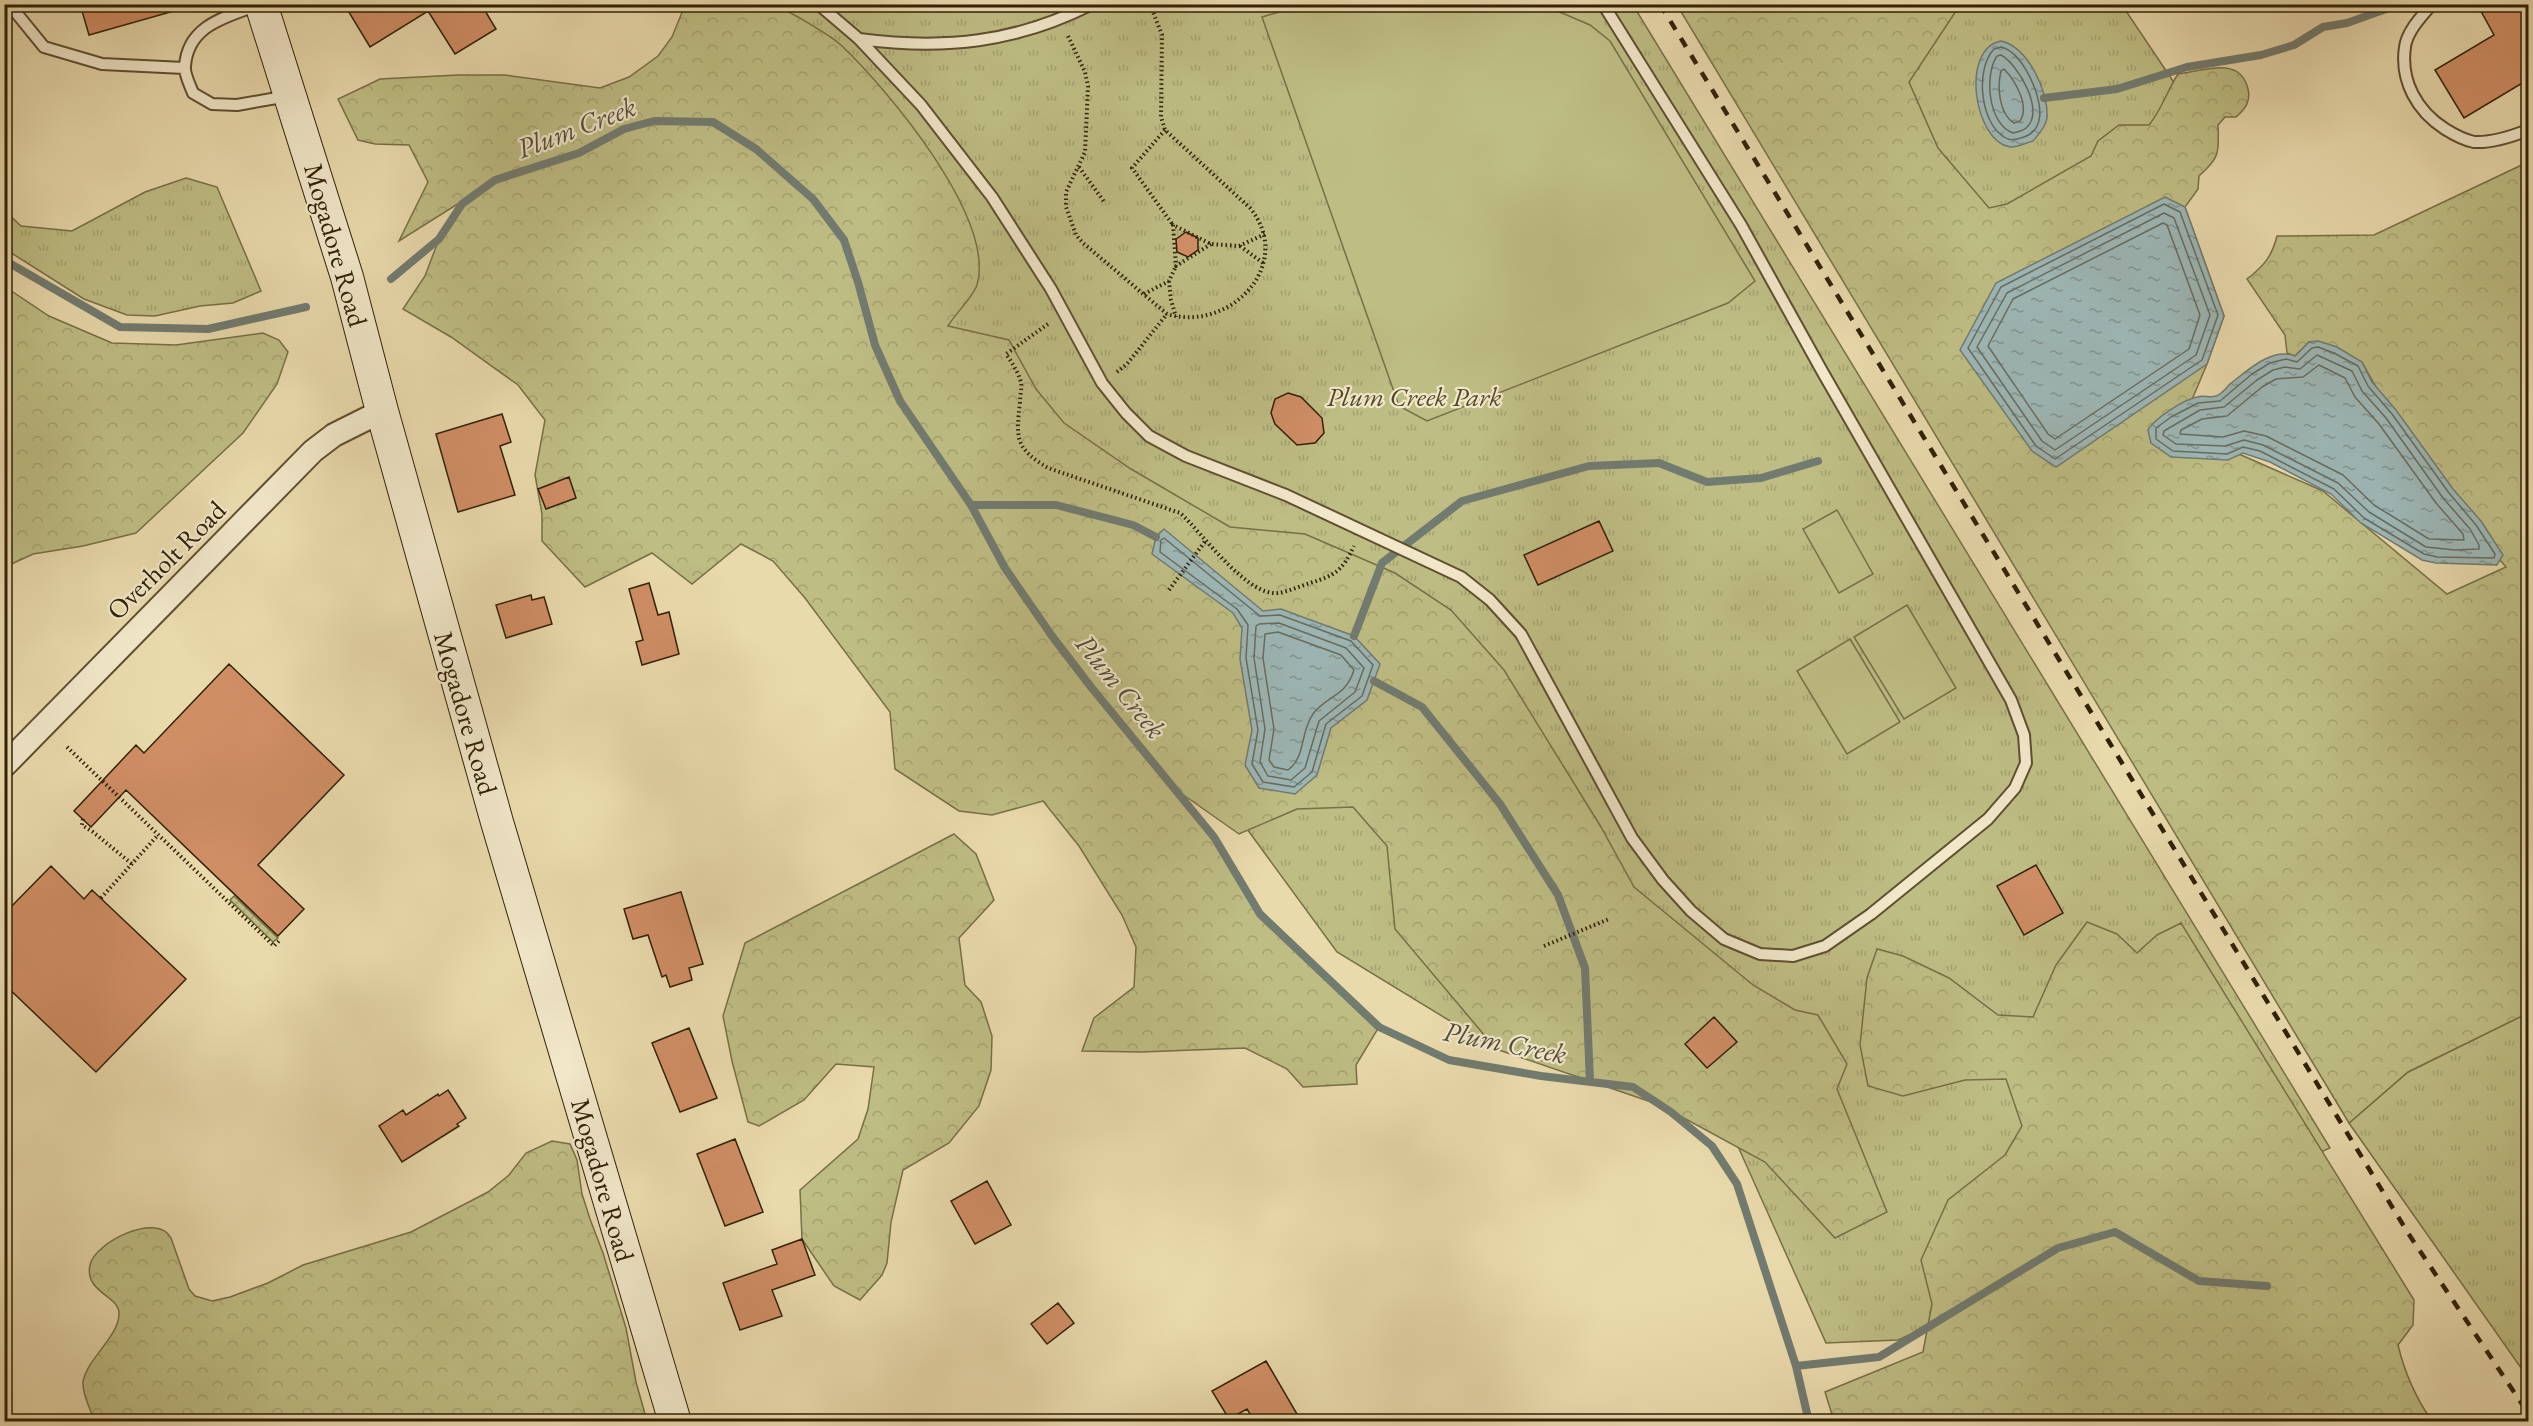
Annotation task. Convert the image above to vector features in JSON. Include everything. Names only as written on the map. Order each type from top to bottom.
[{"type":"street","name":"Mogadore Road","points":[[260,4],[291,95],[347,278],[497,822],[675,1422]]},
{"type":"street","name":"Overholt Road","points":[[4,766],[313,451],[334,435],[382,411]]},
{"type":"lane","points":[[9,4],[44,47],[102,64],[184,68]]},
{"type":"lane","points":[[260,4],[210,23],[191,42],[184,68],[193,93],[212,104],[237,105],[291,95]]},
{"type":"lane","points":[[818,4],[859,39],[921,105],[992,197],[1063,313],[1102,383],[1126,413],[1149,436],[1186,456],[1286,495],[1461,577],[1490,600],[1521,634],[1632,838],[1663,880],[1691,911],[1724,939],[1760,954],[1793,956],[1825,946],[1870,914],[1988,819],[2014,788],[2026,763],[2024,735],[2012,699],[1822,371],[1741,225],[1603,4]]},
{"type":"lane","points":[[859,39],[906,45],[964,43],[1010,35],[1061,20],[1092,4]]},
{"type":"lane","points":[[2432,4],[2416,24],[2405,45],[2404,72],[2413,98],[2428,118],[2454,135],[2475,142],[2510,137],[2529,130]]},
{"type":"path","points":[[1061,20],[1085,72],[1088,86],[1084,152],[1066,192],[1066,207],[1076,235],[1167,314],[1196,318],[1229,308],[1244,296],[1256,281],[1263,263],[1265,234],[1260,220],[1250,208],[1165,130],[1161,117],[1162,35],[1150,4]]},
{"type":"path","points":[[1165,130],[1132,168],[1173,225],[1211,244],[1239,246],[1254,254],[1263,263]]},
{"type":"path","points":[[1079,167],[1105,203]]},
{"type":"path","points":[[1173,225],[1176,266],[1170,281],[1171,300],[1176,316]]},
{"type":"path","points":[[1239,246],[1265,234]]},
{"type":"path","points":[[1176,266],[1211,244]]},
{"type":"path","points":[[1144,294],[1170,281]]},
{"type":"path","points":[[1063,313],[1006,354],[1022,384],[1017,436],[1021,446],[1030,457],[1048,468],[1180,513],[1195,526],[1223,560],[1264,591],[1279,593],[1335,575],[1346,562],[1361,530]]},
{"type":"path","points":[[1102,383],[1127,364],[1167,314]]},
{"type":"path","points":[[1169,590],[1206,540]]},
{"type":"path","points":[[67,747],[274,946],[281,939]]},
{"type":"path","points":[[83,819],[82,825],[132,864]]},
{"type":"path","points":[[100,898],[158,835]]},
{"type":"path","points":[[1544,946],[1609,919]]},
{"type":"green space","points":[[747,3],[776,6],[829,36],[862,66],[910,123],[934,157],[955,192],[970,226],[979,257],[977,285],[948,326],[1009,340],[1036,389],[1064,423],[1131,469],[1230,527],[1305,534],[1395,573],[1451,610],[1504,670],[1601,827],[1634,887],[1753,985],[1795,1010],[1818,1015],[1847,1064],[1837,1089],[1887,1212],[1835,1238],[1765,1162],[1660,1105],[1496,1049],[1395,929],[1387,846],[1353,807],[1297,809],[1239,834],[1175,789],[1214,837],[1260,914],[1379,1027],[1356,1065],[1357,1084],[1303,1087],[1287,1069],[1245,1048],[1141,1052],[1082,1051],[1094,1018],[1134,987],[1136,947],[1122,915],[1079,846],[1043,801],[992,815],[959,811],[895,769],[890,712],[805,598],[773,561],[741,544],[692,584],[652,553],[585,587],[542,541],[542,514],[535,475],[545,420],[518,385],[451,337],[403,309],[425,276],[439,239],[462,204],[483,188],[399,241],[428,182],[409,145],[375,144],[358,140],[338,99],[380,79],[458,75],[505,75],[600,88],[629,77],[658,56],[672,37],[685,5]]},
{"type":"green space","points":[[1541,4],[1590,25],[1610,41],[1755,281],[1728,303],[1427,421],[1399,406],[1262,17],[1303,5]]},
{"type":"green space","name":"Plum Creek Park","points":[[689,5],[1633,5],[2330,1148],[1898,1340],[1826,1343],[1736,1142],[1629,1067],[1496,1049],[1337,952],[904,360]]},
{"type":"green space","points":[[1677,5],[1960,5],[1909,82],[1938,148],[1989,208],[2007,204],[2091,156],[2098,141],[2119,125],[2149,125],[2178,74],[2209,68],[2229,69],[2237,72],[2244,78],[2249,94],[2248,101],[2236,117],[2225,117],[2218,125],[2215,159],[2199,176],[2198,189],[2185,207],[2224,316],[2180,428],[2323,491],[2447,594],[2506,567],[2421,468],[2362,362],[2309,342],[2295,356],[2287,353],[2285,335],[2247,279],[2266,260],[2277,236],[2374,235],[2528,162],[2528,1013],[2408,1072],[2349,1123]]},
{"type":"green space","points":[[1928,5],[2122,5],[2173,81],[2174,133],[2005,220],[1970,216],[1885,94]]},
{"type":"green space","points":[[186,178],[217,187],[261,291],[233,303],[200,306],[155,316],[127,315],[84,299],[5,249],[5,211],[21,226],[72,231],[145,192]]},
{"type":"green space","points":[[4,286],[49,316],[112,343],[176,345],[263,333],[279,340],[288,352],[277,384],[243,433],[136,533],[83,546],[33,554],[5,567]]},
{"type":"green space","points":[[1837,510],[1873,574],[1839,593],[1803,529]]},
{"type":"green space","points":[[1907,605],[1956,688],[1904,719],[1854,637]]},
{"type":"green space","points":[[1850,639],[1900,722],[1847,754],[1797,671]]},
{"type":"green space","points":[[954,834],[976,854],[994,900],[959,938],[965,985],[981,1002],[992,1036],[991,1070],[979,1106],[949,1143],[903,1170],[891,1222],[887,1263],[882,1275],[860,1300],[834,1286],[802,1239],[800,1190],[858,1139],[868,1109],[874,1067],[836,1064],[804,1100],[759,1126],[748,1122],[723,1016],[745,943]]},
{"type":"green space","points":[[234,896],[278,938],[273,942],[230,900]]},
{"type":"green space","points":[[2087,922],[2117,934],[2137,953],[2157,935],[2181,923],[2414,1300],[2413,1325],[2398,1345],[2411,1385],[2432,1421],[1834,1421],[1825,1392],[1923,1352],[1932,1304],[1921,1260],[1948,1200],[2005,1155],[2022,1126],[2006,1079],[1965,1080],[1903,1096],[1868,1086],[1860,1045],[1867,978],[1877,949],[1903,956],[1949,978],[1998,1015],[2033,1017],[2056,965]]},
{"type":"green space","points":[[2528,1013],[2528,1378],[2349,1123],[2408,1072]]},
{"type":"green space","points":[[552,1141],[570,1144],[577,1160],[582,1194],[626,1328],[636,1382],[647,1421],[94,1421],[85,1397],[83,1382],[90,1364],[114,1330],[119,1313],[114,1302],[92,1282],[90,1265],[94,1256],[114,1240],[140,1229],[153,1228],[164,1231],[171,1238],[189,1289],[195,1296],[212,1301],[230,1297],[268,1283],[303,1265],[411,1232],[488,1192],[509,1175],[526,1153]]},
{"type":"water","points":[[2001,41],[2011,45],[2028,61],[2040,84],[2047,107],[2047,118],[2042,131],[2033,141],[2012,147],[1998,141],[1988,129],[1977,95],[1976,76],[1980,60],[1988,48]]},
{"type":"water","points":[[2165,197],[2185,207],[2224,316],[2207,364],[2056,467],[2032,451],[1960,350],[1996,283]]},
{"type":"water","points":[[2318,341],[2337,347],[2362,362],[2372,382],[2396,410],[2453,489],[2481,521],[2503,555],[2497,565],[2436,563],[2422,560],[2361,523],[2331,494],[2270,462],[2243,453],[2228,460],[2171,457],[2151,443],[2148,430],[2163,415],[2177,406],[2197,397],[2214,397],[2261,361],[2278,355],[2295,356],[2309,342]]},
{"type":"water","points":[[1164,529],[1263,611],[1281,609],[1354,636],[1380,664],[1367,700],[1331,728],[1317,775],[1295,794],[1259,788],[1245,765],[1252,730],[1240,659],[1242,628],[1233,613],[1152,554],[1156,537]]},
{"type":"building","points":[[80,4],[173,4],[174,11],[89,35]]},
{"type":"building","points":[[344,4],[481,4],[496,29],[455,54],[428,11],[370,47]]},
{"type":"building","points":[[2477,4],[2529,4],[2529,79],[2464,118],[2435,70],[2494,35]]},
{"type":"building","points":[[1186,232],[1198,238],[1198,250],[1188,257],[1177,252],[1176,239]]},
{"type":"building","points":[[1288,393],[1301,397],[1322,418],[1324,433],[1315,443],[1297,445],[1275,424],[1271,413],[1275,399]]},
{"type":"building","points":[[502,414],[511,442],[500,446],[515,495],[458,512],[436,434]]},
{"type":"building","points":[[569,477],[576,498],[546,509],[538,489]]},
{"type":"building","points":[[1599,521],[1613,551],[1538,585],[1524,555]]},
{"type":"building","points":[[649,583],[658,615],[669,612],[679,654],[642,665],[636,642],[643,640],[629,589]]},
{"type":"building","points":[[531,595],[532,600],[544,597],[552,624],[506,638],[496,605]]},
{"type":"building","points":[[229,664],[344,775],[258,865],[304,909],[278,936],[126,790],[91,827],[74,811],[136,745],[144,753]]},
{"type":"building","points":[[2036,865],[2063,913],[2024,935],[1997,886]]},
{"type":"building","points":[[51,866],[84,899],[92,890],[186,979],[96,1072],[4,984],[4,914]]},
{"type":"building","points":[[681,892],[703,964],[689,968],[692,980],[670,987],[666,975],[662,977],[648,935],[633,939],[624,909]]},
{"type":"building","points":[[1714,1017],[1737,1042],[1707,1068],[1685,1044]]},
{"type":"building","points":[[689,1028],[717,1098],[680,1112],[652,1043]]},
{"type":"building","points":[[448,1090],[466,1118],[457,1124],[459,1126],[402,1162],[379,1126],[403,1110],[406,1115]]},
{"type":"building","points":[[735,1139],[763,1212],[725,1226],[697,1154]]},
{"type":"building","points":[[987,1181],[1011,1225],[975,1244],[951,1201]]},
{"type":"building","points":[[802,1239],[815,1275],[772,1290],[782,1316],[740,1330],[723,1283],[777,1264],[772,1250]]},
{"type":"building","points":[[1058,1303],[1074,1323],[1047,1344],[1031,1324]]},
{"type":"building","points":[[1266,1361],[1297,1414],[1283,1422],[1255,1422],[1247,1409],[1229,1419],[1212,1391]]},
{"type":"waterway","points":[[2044,98],[2117,89],[2187,67],[2261,55],[2294,45],[2323,27],[2347,23],[2400,4]]},
{"type":"waterway","name":"Plum Creek","points":[[391,279],[439,239],[462,204],[495,180],[579,153],[624,129],[654,121],[713,122],[756,149],[813,199],[844,240],[875,345],[900,401],[971,505],[1005,568],[1052,636],[1214,837],[1260,914],[1379,1027],[1449,1060],[1541,1076],[1633,1087],[1671,1112],[1712,1146],[1737,1184],[1796,1366],[1809,1422]]},
{"type":"waterway","name":"Plum Creek","points":[[4,260],[120,327],[208,329],[306,307]]},
{"type":"waterway","points":[[1354,636],[1382,563],[1462,501],[1589,466],[1659,463],[1707,482],[1761,478],[1818,461]]},
{"type":"waterway","points":[[971,505],[1056,505],[1133,525],[1156,537]]},
{"type":"waterway","points":[[1374,681],[1422,707],[1500,804],[1558,895],[1585,968],[1590,1081]]},
{"type":"waterway","points":[[1796,1366],[1879,1357],[2058,1248],[2115,1232],[2199,1281],[2267,1286]]},
{"type":"railway","points":[[1660,4],[2408,1233],[2528,1413]]}]
